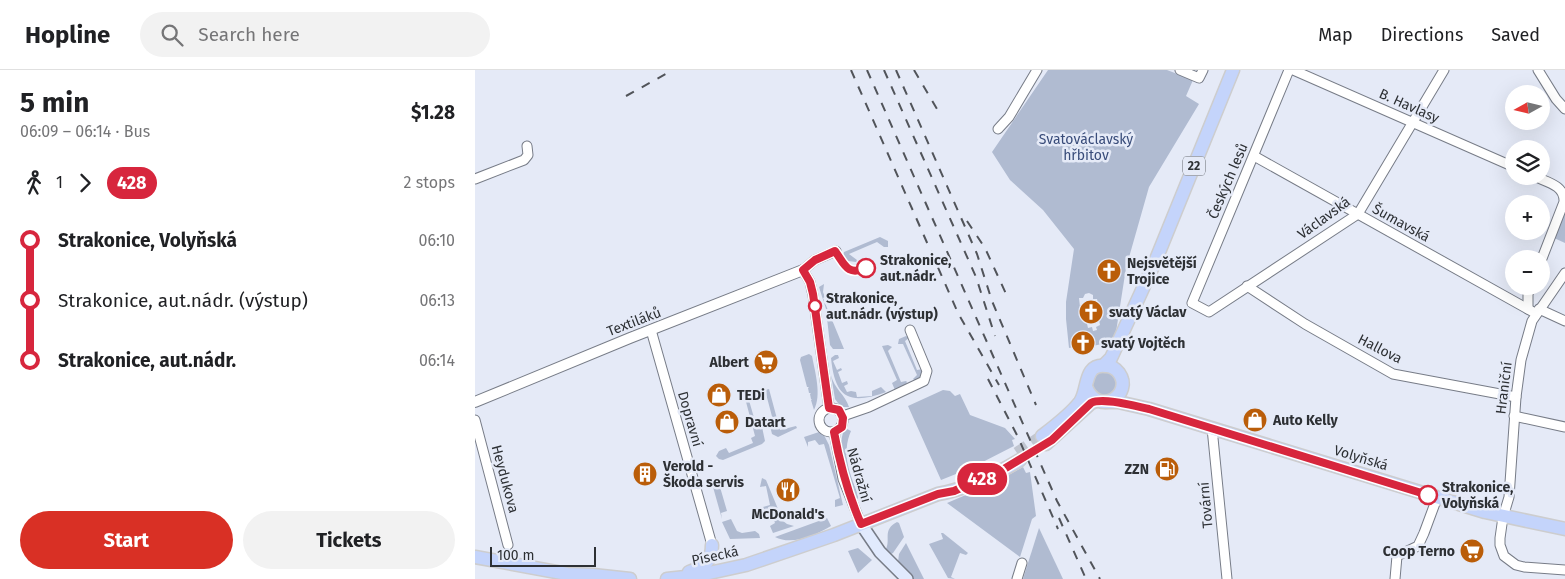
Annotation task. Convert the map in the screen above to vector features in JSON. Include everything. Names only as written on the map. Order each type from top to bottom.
[{"type":"main road","name":"22","points":[[1104,365],[1111,358],[1155,262],[1233,70]]},
{"type":"main road","points":[[1117,371],[1155,262]]},
{"type":"main road","points":[[1104,365],[1110,366],[1117,371],[1122,380],[1122,387],[1117,397],[1091,403],[1044,440],[1079,403],[1090,372],[1104,365]]},
{"type":"main road","points":[[1086,387],[1089,395],[1101,401]]},
{"type":"main road","name":"Volyňská","points":[[1122,387],[1127,399],[1149,409]]},
{"type":"main road","name":"Volyňská","points":[[1101,401],[1118,402],[1149,409],[1437,498],[1503,517],[1565,529]]},
{"type":"main road","name":"Písecká","points":[[668,579],[719,572],[769,558],[938,494],[954,491],[976,482],[1019,457]]},
{"type":"main road","points":[[861,524],[880,552],[907,579]]},
{"type":"main road","points":[[668,579],[699,568],[708,562],[712,554],[712,545]]},
{"type":"main road","points":[[475,550],[564,567],[593,575]]},
{"type":"main road","points":[[475,557],[559,573],[630,579]]},
{"type":"street","points":[[998,129],[1009,117],[1037,70]]},
{"type":"street","points":[[1180,70],[1199,78],[1203,70]]},
{"type":"street","name":"Českých lesů","points":[[1192,303],[1289,70]]},
{"type":"street","name":"B. Havlasy","points":[[1293,70],[1505,163]]},
{"type":"street","name":"Václavská","points":[[1192,303],[1209,312],[1358,214],[1444,70]]},
{"type":"street","points":[[1538,70],[1556,99],[1565,109]]},
{"type":"street","points":[[475,179],[524,160],[528,154],[527,146]]},
{"type":"street","name":"Šumavská","points":[[1254,156],[1534,310],[1565,321]]},
{"type":"street","points":[[1545,250],[1564,202],[1564,193],[1550,184]]},
{"type":"street","points":[[803,270],[815,260],[835,251]]},
{"type":"street","name":"Textiláků","points":[[475,402],[803,270]]},
{"type":"street","name":"Nádražní","points":[[803,270],[810,282],[813,294],[829,408],[821,413],[819,422],[823,430],[834,432],[842,427],[843,416]]},
{"type":"street","name":"Hraniční","points":[[1565,273],[1534,310],[1521,360],[1514,416],[1509,497],[1503,517],[1500,545],[1504,556],[1509,561],[1525,567],[1565,570]]},
{"type":"street","name":"Hallova","points":[[1247,286],[1305,324],[1393,374],[1516,397]]},
{"type":"street","name":"Hraniční","points":[[1528,295],[1534,310]]},
{"type":"street","name":"Dopravní","points":[[651,330],[712,545]]},
{"type":"street","points":[[829,408],[837,409],[843,416],[869,407],[924,381],[927,371],[910,330]]},
{"type":"street","points":[[1514,416],[1565,427]]},
{"type":"street","name":"Heydukova","points":[[475,420],[508,545]]},
{"type":"street","name":"Tovární","points":[[1212,428],[1227,579]]},
{"type":"street","name":"Nádražní","points":[[834,432],[843,479],[861,524]]},
{"type":"street","points":[[1395,579],[1397,556],[1418,546],[1437,498]]},
{"type":"street","points":[[1017,579],[1022,563]]},
{"type":"green space","name":"Svatováclavský hřbitov","points":[[1048,70],[1167,70],[1193,80],[1186,96],[1199,104],[1149,187],[1126,268],[1116,332],[1111,342],[1079,349],[1077,346],[1069,348],[1066,302],[1074,249],[1043,210],[1010,180],[992,152]],"holes":[[[1089,293],[1093,295],[1093,299],[1097,299],[1098,303],[1096,305],[1100,325],[1096,327],[1097,330],[1093,331],[1092,327],[1088,328],[1083,306],[1080,307],[1079,298],[1083,298],[1085,294]]]},
{"type":"green space","points":[[1565,209],[1565,243],[1554,238]]},
{"type":"green space","points":[[880,237],[888,241],[888,247],[884,247],[877,242],[849,254],[857,260],[856,262],[848,261],[843,256],[844,252]]},
{"type":"green space","points":[[824,284],[823,292],[825,297],[823,298],[844,349],[833,349],[830,345],[826,309],[819,287]]},
{"type":"green space","points":[[906,336],[909,338],[905,341],[917,370],[923,369],[923,376],[916,381],[913,379],[917,375],[903,344],[898,344],[899,339]]},
{"type":"green space","points":[[888,345],[892,347],[888,351],[901,382],[907,382],[905,386],[895,390],[892,383],[897,380],[882,346]]},
{"type":"green space","points":[[809,354],[812,356],[817,383],[817,397],[814,410],[811,393],[809,393],[809,387],[807,387],[800,360],[801,357]]},
{"type":"green space","points":[[838,355],[839,358],[833,361],[837,370],[841,368],[842,370],[838,372],[842,383],[847,381],[848,384],[844,386],[847,392],[856,392],[857,397],[872,396],[872,391],[881,387],[886,392],[873,396],[862,398],[853,398],[846,395],[840,390],[836,382],[831,358]]},
{"type":"green space","points":[[1104,372],[1113,375],[1116,384],[1113,393],[1104,396],[1095,393],[1092,384],[1095,375]]},
{"type":"green space","points":[[831,375],[832,380],[849,407],[841,407],[835,399]]},
{"type":"green space","points":[[769,389],[780,430],[796,426],[797,428],[778,437],[772,434],[770,426],[774,424],[765,390]]},
{"type":"green space","points":[[943,390],[950,391],[955,396],[960,394],[970,415],[1005,428],[1015,439],[1012,440],[1014,446],[971,468],[941,480],[908,406]]},
{"type":"green space","points":[[748,397],[757,428],[762,427],[765,441],[723,460],[719,459],[716,456],[719,451],[726,448],[729,453],[753,443],[751,438],[755,436],[745,398]]},
{"type":"green space","points":[[844,430],[851,431],[847,448],[848,464],[859,496],[858,499],[855,497],[843,464],[841,446]]},
{"type":"green space","points":[[819,432],[824,435],[829,445],[843,505],[835,507],[835,500],[840,498],[824,444],[819,445],[815,440],[808,442],[808,447],[804,437]]},
{"type":"green space","points":[[1023,467],[1026,473],[1030,472],[1036,516],[1032,519],[1020,557],[947,503],[994,483]]},
{"type":"green space","points":[[737,477],[738,479],[723,484],[720,487],[727,511],[721,513],[722,519],[713,487],[715,484]]},
{"type":"green space","points":[[762,478],[766,480],[783,521],[794,526],[773,533],[770,526],[775,523],[773,518],[768,520],[763,507],[770,505],[766,486],[760,487]]},
{"type":"green space","points":[[827,518],[831,526],[811,536],[796,540],[775,537]]},
{"type":"green space","points":[[731,519],[737,531],[742,533],[755,531],[759,534],[760,538],[730,539],[722,522]]},
{"type":"green space","points":[[897,522],[904,537],[891,554],[886,549],[888,531]]},
{"type":"green space","points":[[1039,528],[1063,579],[1023,579]]},
{"type":"green space","points":[[941,533],[968,553],[966,555],[960,553],[951,577],[955,579],[948,578],[929,544],[943,539]]},
{"type":"green space","points":[[906,543],[924,579],[912,579],[898,562],[899,554]]},
{"type":"green space","points":[[858,548],[872,560],[858,573],[848,551]]},
{"type":"tunnel","points":[[1017,453],[1042,436]]},
{"type":"railway","points":[[626,96],[673,70]]},
{"type":"railway","points":[[851,70],[958,313],[999,385]]},
{"type":"railway","points":[[867,70],[1057,501],[1100,579]]},
{"type":"railway","points":[[884,70],[976,277],[995,336]]},
{"type":"railway","points":[[896,70],[977,254],[992,301],[1036,405]]},
{"type":"railway","points":[[914,70],[937,109]]},
{"type":"railway","points":[[967,221],[985,248],[1007,296]]},
{"type":"railway","points":[[988,379],[1018,437],[1058,529]]},
{"type":"railway","points":[[1059,518],[1086,579]]},
{"type":"bus line","name":"428","points":[[866,268],[853,272],[845,267],[835,251],[815,260],[803,270],[810,282],[813,294],[829,408],[839,410],[843,418],[842,427],[834,432],[843,479],[861,524],[938,494],[954,491],[1004,469],[1052,440],[1096,400],[1101,402],[1118,402],[1149,409],[1428,495]]},
{"type":"place","name":"Strakonice, aut.nádr.","points":[[866,268]]},
{"type":"place","name":"Nejsvětější Trojice","points":[[1109,271]]},
{"type":"place","name":"Strakonice, aut.nádr. (výstup)","points":[[815,306]]},
{"type":"place","name":"svatý Václav","points":[[1091,312]]},
{"type":"place","name":"svatý Vojtěch","points":[[1083,343]]},
{"type":"place","name":"Albert","points":[[766,362]]},
{"type":"place","name":"TEDi","points":[[719,395]]},
{"type":"place","name":"Auto Kelly","points":[[1255,420]]},
{"type":"place","name":"Datart","points":[[727,422]]},
{"type":"place","name":"ZZN","points":[[1167,469]]},
{"type":"place","name":"Verold - Škoda servis","points":[[645,474]]},
{"type":"place","name":"McDonald's","points":[[788,490]]},
{"type":"place","name":"Strakonice, Volyňská","points":[[1428,495]]},
{"type":"place","name":"Coop Terno","points":[[1472,551]]}]
